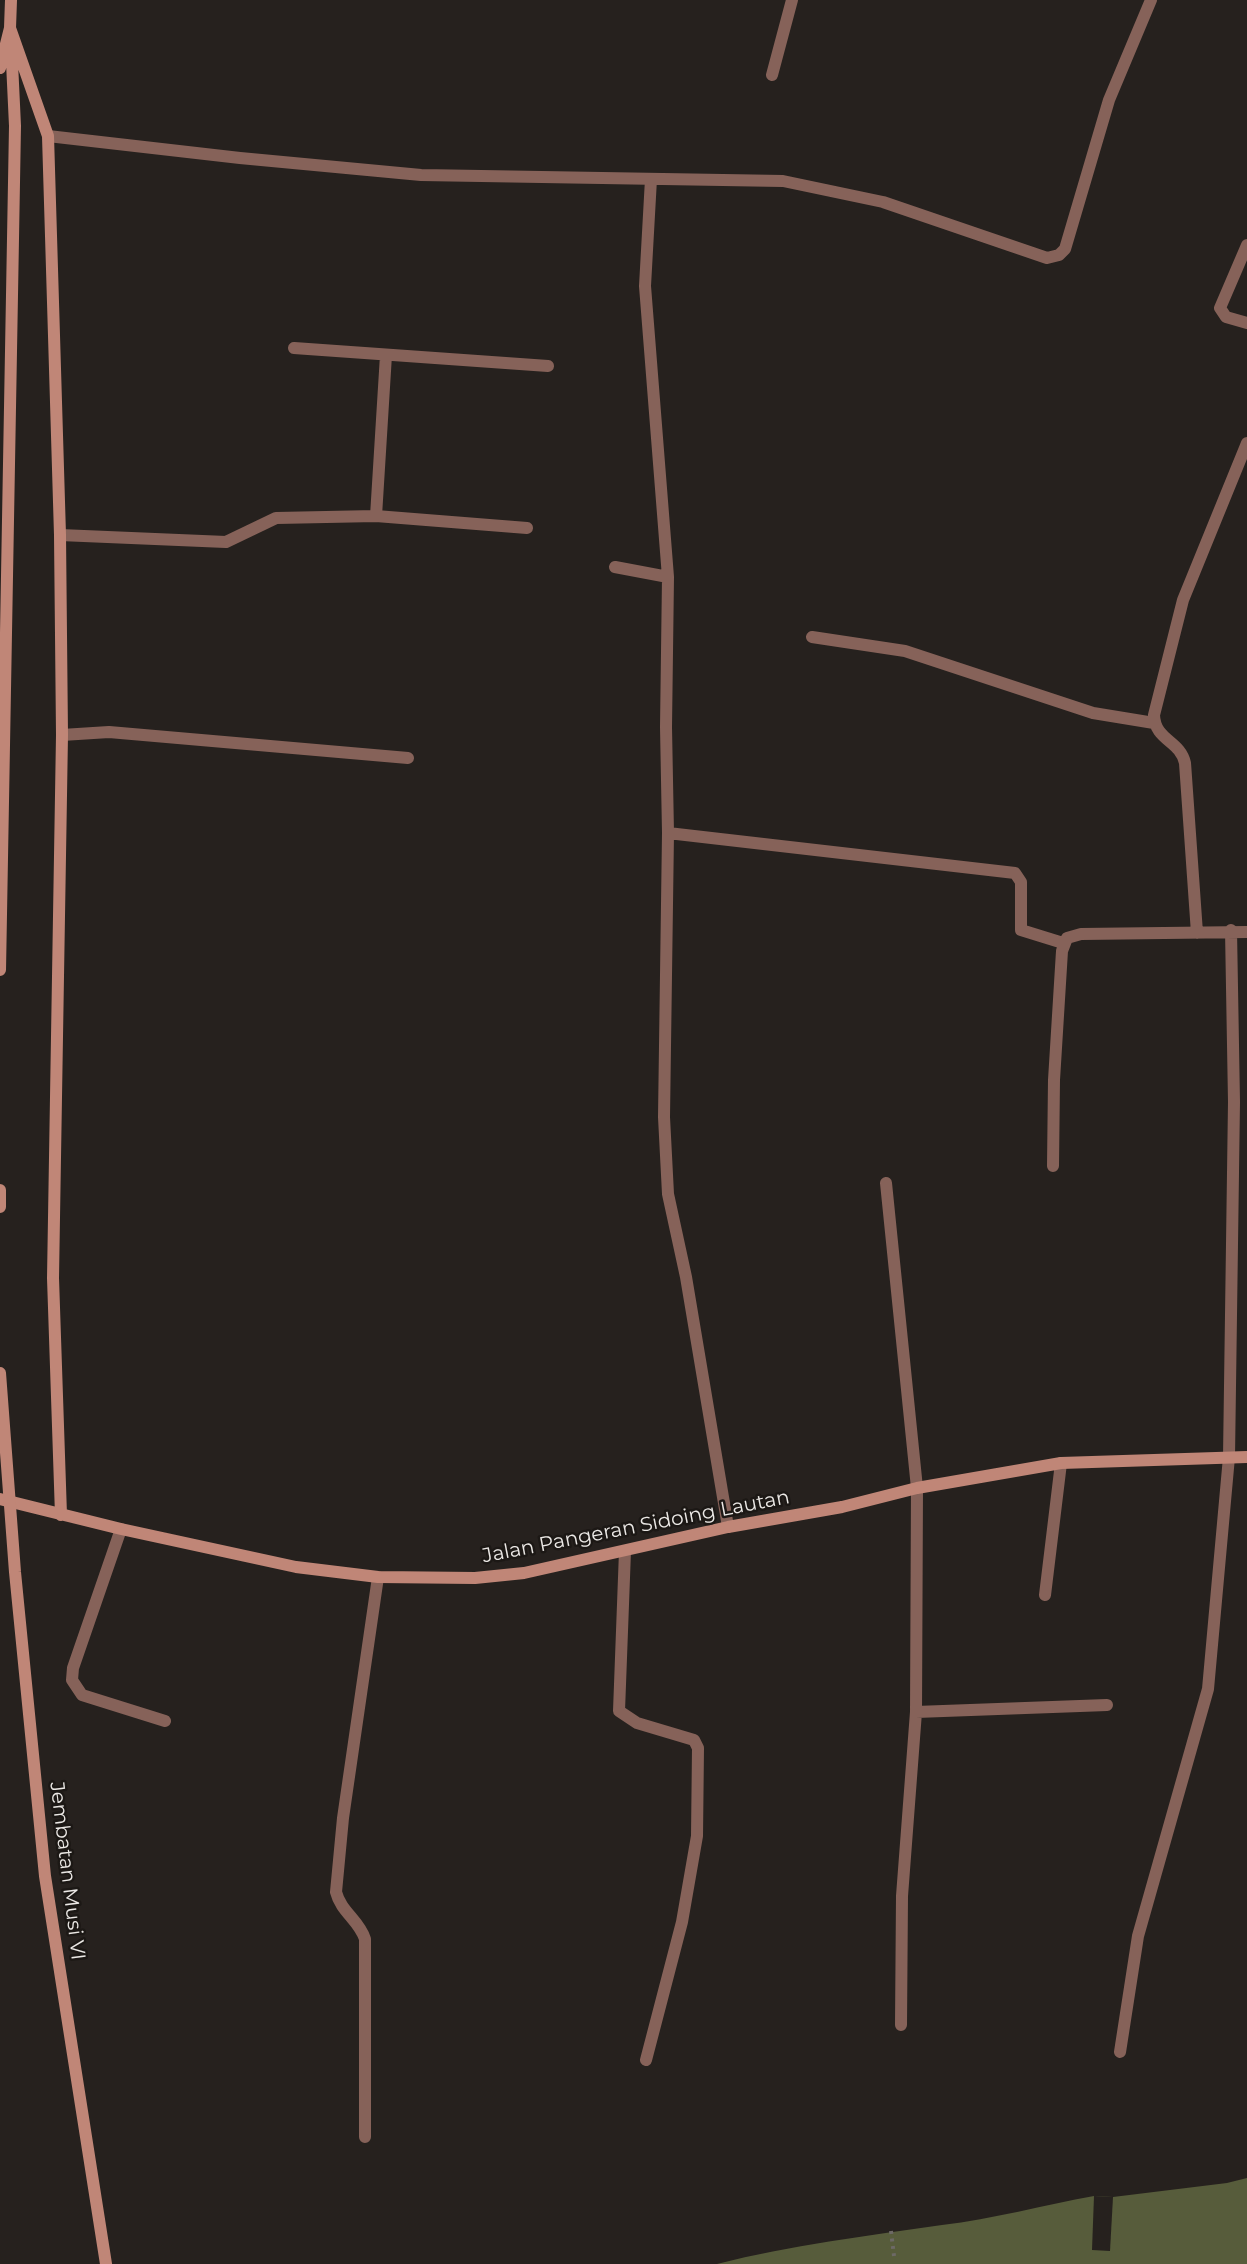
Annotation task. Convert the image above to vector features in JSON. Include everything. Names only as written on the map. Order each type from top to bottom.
[{"type":"street","points":[[0,970],[15,126],[10,28],[11,0]]},
{"type":"street","points":[[772,75],[792,0]]},
{"type":"street","points":[[48,136],[240,159],[421,176],[783,181],[831,189],[883,202],[1040,258],[1053,258],[1065,249],[1109,100],[1151,0]]},
{"type":"street","points":[[0,68],[10,28]]},
{"type":"street","points":[[10,28],[48,136],[60,535],[62,735],[53,1278],[61,1515]]},
{"type":"street","points":[[651,178],[645,286],[668,577],[666,726],[668,833],[663,1117],[668,1194],[686,1277],[728,1527]]},
{"type":"street","points":[[1247,245],[1220,308],[1226,317],[1247,323]]},
{"type":"street","points":[[294,348],[548,366]]},
{"type":"street","points":[[375,516],[386,355]]},
{"type":"street","points":[[1197,933],[1185,763],[1179,750],[1159,733],[1154,723],[1154,714],[1183,600],[1247,443]]},
{"type":"street","points":[[60,535],[226,542],[276,518],[375,516],[527,528]]},
{"type":"street","points":[[615,567],[668,577]]},
{"type":"street","points":[[812,637],[905,651],[1094,713],[1154,723]]},
{"type":"street","points":[[62,735],[110,732],[408,758]]},
{"type":"street","points":[[668,833],[1015,873],[1021,882],[1021,930],[1063,943]]},
{"type":"street","points":[[1120,2052],[1138,1936],[1208,1689],[1229,1457],[1234,1102],[1231,930]]},
{"type":"street","points":[[1053,1166],[1054,1080],[1063,943],[1073,934],[1197,933],[1231,930],[1247,932]]},
{"type":"street","points":[[886,1183],[917,1488],[916,1712],[902,1896],[901,2025]]},
{"type":"street","points":[[0,1190],[0,1207]]},
{"type":"street","name":"Jembatan Musi VI","points":[[0,1373],[15,1572],[45,1876],[106,2264]]},
{"type":"street","name":"Jalan Pangeran Sidoing Lautan","points":[[0,1499],[121,1529],[296,1567],[378,1577],[429,1580],[504,1575],[625,1551],[728,1527],[842,1506],[917,1488],[1061,1462],[1247,1457]]},
{"type":"street","points":[[1045,1595],[1061,1462]]},
{"type":"street","points":[[121,1529],[73,1668],[72,1680],[82,1695],[165,1721]]},
{"type":"street","points":[[625,1551],[619,1711],[637,1723],[694,1740],[698,1748],[695,1847],[682,1922],[646,2060]]},
{"type":"street","points":[[365,2137],[365,1939],[357,1922],[339,1903],[336,1892],[343,1818],[378,1577]]},
{"type":"street","points":[[916,1712],[1107,1705]]},
{"type":"path","points":[[891,2231],[894,2256]]},
{"type":"shaded area","points":[[1247,2178],[1247,2264],[717,2264],[801,2246],[980,2219],[1094,2196],[1113,2197],[1227,2183]]},
{"type":"pier","points":[[1094,2196],[1113,2197],[1110,2251],[1092,2250]]}]
